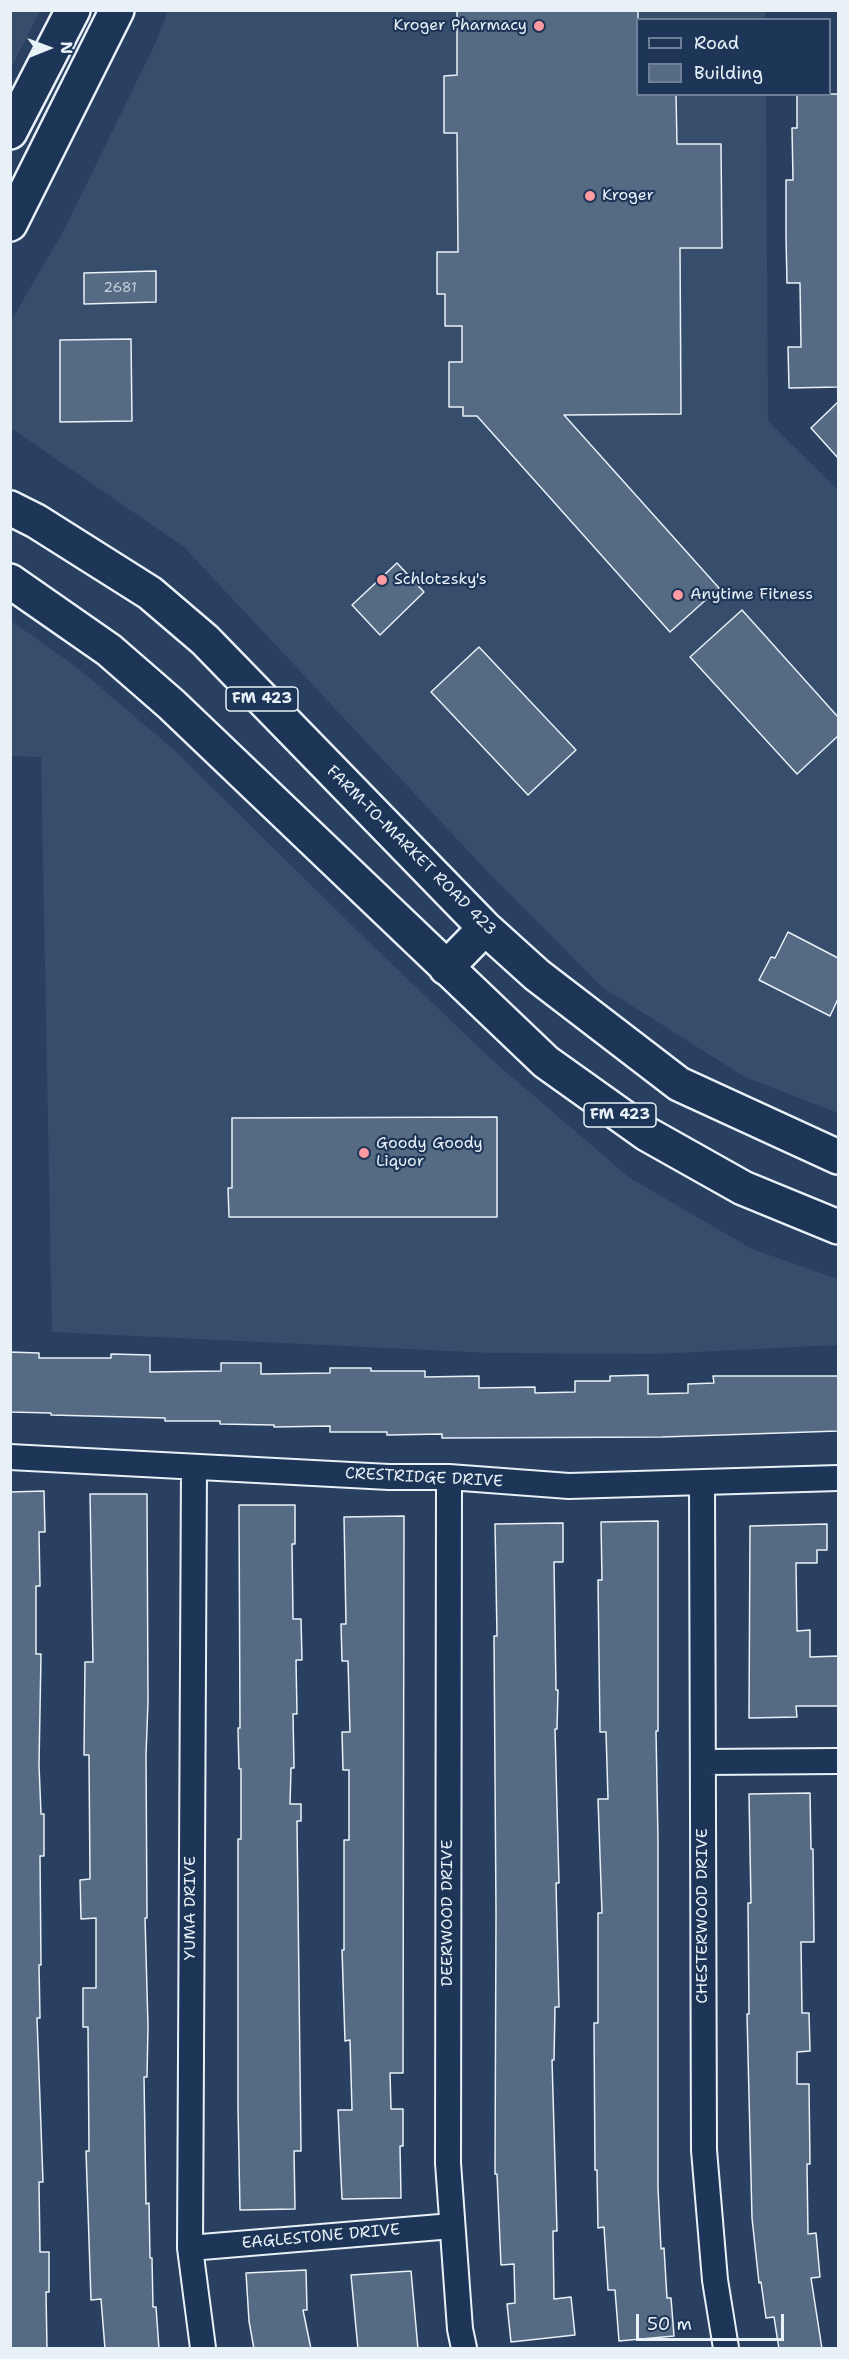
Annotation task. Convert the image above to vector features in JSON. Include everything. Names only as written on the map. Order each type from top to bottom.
[{"type":"main road","points":[[10,132],[73,10]]},
{"type":"main road","points":[[10,224],[50,149],[117,10]]},
{"type":"main road","name":"FARM-TO-MARKET ROAD 423","points":[[10,508],[36,520],[150,592],[205,640],[485,928],[537,975],[680,1084],[838,1157]]},
{"type":"main road","name":"FM 423","points":[[10,581],[109,650],[171,704],[546,1062],[646,1134],[743,1188],[838,1227]]},
{"type":"main road","points":[[446,968],[485,928]]},
{"type":"street","name":"CRESTRIDGE DRIVE","points":[[10,1457],[389,1477],[449,1477],[569,1486],[838,1478]]},
{"type":"street","name":"YUMA DRIVE","points":[[194,1467],[190,2248],[203,2349]]},
{"type":"street","name":"DEERWOOD DRIVE","points":[[449,1477],[448,2163],[460,2329],[464,2349]]},
{"type":"street","name":"CHESTERWOOD DRIVE","points":[[702,1483],[704,2150],[716,2280],[726,2349]]},
{"type":"street","points":[[703,1762],[838,1761]]},
{"type":"street","name":"EAGLESTONE DRIVE","points":[[190,2248],[452,2226]]},
{"type":"shaded area","points":[[10,11],[40,11],[11,68]]},
{"type":"shaded area","points":[[168,11],[765,11],[765,18],[636,18],[636,96],[766,96],[768,421],[838,490],[838,1113],[745,1077],[602,987],[484,868],[184,547],[11,428],[11,321],[64,230],[155,44]]},
{"type":"shaded area","points":[[10,620],[79,669],[174,750],[492,1060],[630,1178],[752,1249],[838,1279],[838,1345],[655,1354],[490,1353],[52,1332],[41,757],[11,756]]},
{"type":"building","name":"Kroger","points":[[457,10],[638,10],[638,18],[636,18],[636,96],[676,96],[677,144],[721,144],[722,248],[680,248],[681,414],[564,415],[719,588],[670,632],[477,416],[463,416],[463,407],[449,407],[449,362],[462,362],[462,326],[445,326],[445,294],[437,294],[437,252],[458,252],[457,133],[444,133],[444,76],[457,75]]},
{"type":"building","points":[[838,94],[838,387],[789,388],[788,347],[801,347],[800,283],[787,283],[786,236],[786,180],[793,180],[792,128],[797,128],[797,96]]},
{"type":"building","points":[[156,271],[156,302],[84,304],[84,273]]},
{"type":"building","points":[[131,339],[132,421],[60,422],[60,340]]},
{"type":"building","points":[[838,402],[838,458],[811,428]]},
{"type":"building","points":[[397,563],[424,592],[380,635],[352,605]]},
{"type":"building","points":[[742,610],[838,717],[838,736],[797,774],[690,657]]},
{"type":"building","points":[[479,647],[576,750],[528,795],[431,692]]},
{"type":"building","points":[[788,932],[838,958],[838,999],[830,1016],[759,980],[771,957],[775,958]]},
{"type":"building","name":"Goody Goody Liquor","points":[[497,1117],[497,1217],[229,1217],[228,1188],[232,1188],[232,1118]]},
{"type":"building","points":[[10,1352],[39,1353],[39,1358],[111,1358],[111,1354],[150,1355],[150,1372],[221,1371],[221,1363],[261,1363],[261,1374],[330,1373],[330,1368],[425,1371],[425,1377],[479,1376],[479,1388],[535,1387],[535,1393],[575,1392],[575,1381],[610,1381],[610,1376],[648,1375],[648,1394],[688,1393],[688,1384],[714,1383],[713,1376],[838,1376],[838,1431],[662,1437],[442,1438],[442,1434],[387,1435],[387,1432],[330,1432],[330,1426],[274,1427],[274,1425],[220,1424],[220,1421],[165,1421],[165,1418],[10,1412]]},
{"type":"building","points":[[44,1491],[45,1532],[39,1532],[40,1586],[36,1586],[36,1654],[41,1654],[39,1765],[41,1814],[44,1814],[44,1856],[40,1856],[40,2018],[37,2018],[43,2182],[39,2182],[40,2252],[49,2252],[49,2292],[46,2292],[47,2349],[10,2349],[10,1492]]},
{"type":"building","points":[[90,1494],[147,1494],[147,1918],[145,1918],[148,2026],[147,2077],[144,2077],[146,2204],[149,2203],[153,2307],[156,2307],[159,2349],[105,2349],[101,2299],[91,2300],[86,2151],[89,2151],[88,2027],[83,2027],[83,1988],[96,1988],[96,1918],[81,1919],[80,1880],[90,1879],[89,1755],[84,1755],[85,1662],[93,1662]]},
{"type":"building","points":[[239,1505],[295,1505],[295,1544],[292,1544],[293,1619],[301,1619],[302,1660],[296,1660],[297,1714],[293,1714],[294,1768],[291,1768],[290,1804],[301,1804],[301,1821],[297,1821],[301,2151],[294,2151],[295,2209],[240,2210],[238,2108],[238,1839],[241,1839],[241,1769],[239,1769],[238,1728],[240,1728]]},
{"type":"building","points":[[404,1516],[403,2073],[390,2073],[391,2109],[403,2109],[403,2146],[400,2146],[401,2198],[342,2199],[338,2110],[352,2110],[350,2040],[345,2041],[342,1950],[344,1950],[344,1840],[349,1840],[349,1770],[343,1770],[342,1732],[350,1732],[348,1661],[342,1661],[341,1624],[346,1624],[344,1517]]},
{"type":"building","points":[[658,1521],[658,1731],[656,1731],[658,2188],[661,2249],[664,2248],[667,2298],[671,2298],[674,2336],[619,2341],[615,2290],[608,2290],[604,2227],[598,2228],[597,2170],[595,2170],[594,2023],[598,2023],[598,1913],[602,1913],[598,1799],[608,1799],[606,1732],[600,1732],[598,1580],[602,1580],[601,1522]]},
{"type":"building","points":[[563,1523],[563,1562],[554,1562],[556,1690],[558,1690],[557,1729],[555,1729],[559,2007],[555,2007],[554,2060],[552,2060],[557,2231],[553,2231],[554,2299],[571,2297],[575,2335],[511,2342],[507,2304],[515,2303],[514,2264],[501,2265],[497,2174],[495,2174],[494,1636],[497,1636],[495,1524]]},
{"type":"building","points":[[827,1524],[827,1550],[817,1550],[817,1563],[796,1563],[797,1631],[810,1630],[810,1657],[838,1656],[838,1706],[796,1706],[797,1717],[749,1718],[750,1526]]},
{"type":"building","points":[[810,1793],[814,1942],[801,1942],[802,2013],[809,2013],[810,2051],[797,2052],[797,2084],[809,2084],[808,2234],[816,2233],[820,2277],[811,2278],[822,2349],[779,2349],[774,2317],[766,2318],[761,2282],[759,2283],[752,2218],[747,2014],[749,2014],[748,1903],[751,1903],[749,1794]]},
{"type":"building","points":[[306,2270],[307,2310],[303,2310],[311,2349],[254,2349],[249,2321],[246,2273]]},
{"type":"building","points":[[411,2271],[418,2349],[358,2349],[351,2275]]},
{"type":"place","name":"Kroger Pharmacy","points":[[539,26]]},
{"type":"place","name":"Kroger","points":[[590,196]]},
{"type":"place","name":"Schlotzsky's","points":[[382,580]]},
{"type":"place","name":"Anytime Fitness","points":[[678,595]]},
{"type":"place","name":"Goody Goody Liquor","points":[[364,1153]]}]
